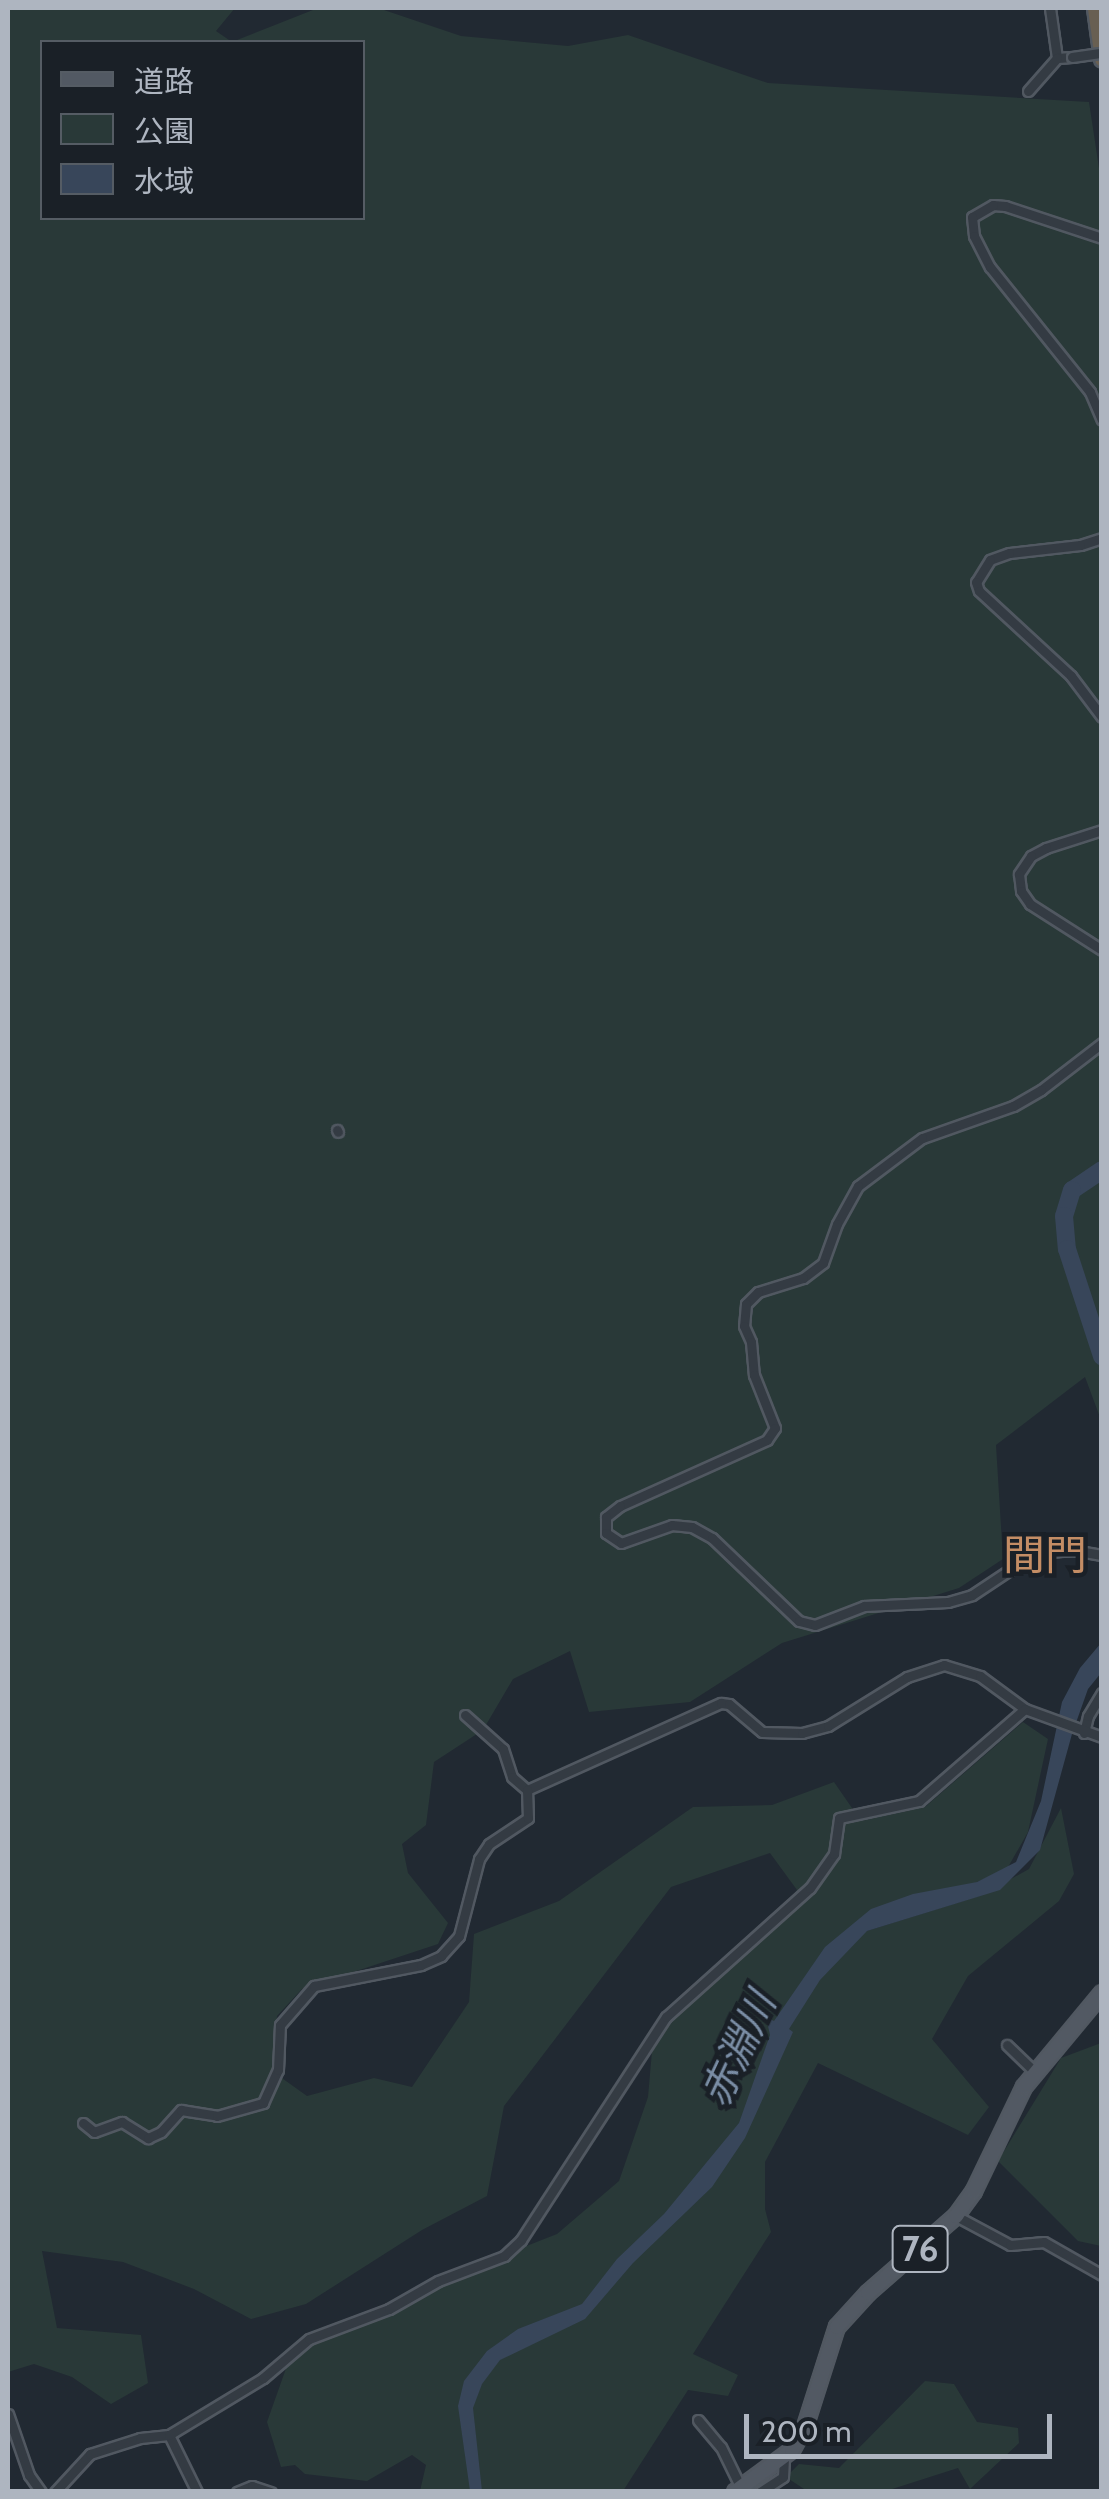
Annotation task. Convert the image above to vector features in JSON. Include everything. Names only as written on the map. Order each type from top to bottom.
[{"type":"highway","points":[[1095,8],[1102,56]]},
{"type":"main road","name":"76","points":[[738,2490],[784,2458],[805,2427],[837,2327],[859,2301],[956,2216],[1035,2072],[1099,2001]]},
{"type":"street","points":[[1050,8],[1057,58]]},
{"type":"street","points":[[1028,91],[1057,58],[1102,56]]},
{"type":"street","points":[[1102,238],[1005,206],[993,205],[972,217],[974,236],[990,267],[1090,392],[1102,420]]},
{"type":"street","points":[[1102,538],[1080,545],[1008,553],[990,560],[976,582],[980,591],[1071,676],[1102,717]]},
{"type":"street","points":[[1102,830],[1046,848],[1031,856],[1019,874],[1021,891],[1030,904],[1102,950]]},
{"type":"street","points":[[1102,1043],[1042,1090],[1013,1106],[922,1138],[858,1186],[836,1224],[823,1263],[803,1278],[758,1292],[746,1304],[744,1326],[751,1342],[754,1375],[775,1428],[767,1440],[620,1506],[606,1517],[606,1533],[622,1543],[672,1525],[692,1527],[712,1538],[798,1621],[814,1625],[864,1606],[948,1602],[972,1596],[1024,1561],[1047,1552],[1073,1550],[1102,1555]]},
{"type":"street","points":[[528,1790],[721,1703],[730,1704],[762,1732],[802,1733],[828,1726],[908,1677],[944,1666],[980,1676],[1025,1708],[1102,1737]]},
{"type":"street","points":[[1081,1731],[1102,1693]]},
{"type":"street","points":[[55,2492],[90,2454],[140,2438],[169,2435],[262,2378],[309,2339],[389,2309],[438,2281],[504,2256],[521,2240],[666,2017],[810,1888],[834,1854],[839,1818],[919,1801],[1025,1708]]},
{"type":"street","points":[[465,1716],[503,1749],[512,1777],[528,1790]]},
{"type":"street","points":[[83,2123],[94,2132],[122,2122],[148,2138],[161,2132],[182,2110],[217,2116],[262,2103],[278,2070],[280,2025],[314,1986],[421,1965],[442,1956],[459,1936],[479,1860],[489,1844],[528,1818],[528,1790]]},
{"type":"street","points":[[1007,2045],[1035,2072]]},
{"type":"street","points":[[956,2216],[1010,2245],[1044,2242],[1102,2275]]},
{"type":"street","points":[[8,2414],[28,2475],[41,2492]]},
{"type":"street","points":[[698,2420],[721,2447],[738,2490]]},
{"type":"street","points":[[169,2435],[198,2492]]},
{"type":"street","points":[[760,2492],[783,2476],[784,2458]]},
{"type":"street","points":[[237,2492],[252,2486],[272,2492]]},
{"type":"green space","points":[[8,8],[235,8],[216,31],[229,40],[40,40],[40,220],[365,220],[365,40],[237,40],[318,8],[378,8],[461,36],[568,46],[628,35],[768,83],[1089,102],[1102,188],[1101,1420],[1085,1377],[996,1445],[1003,1559],[959,1588],[782,1643],[690,1702],[589,1712],[570,1651],[513,1679],[483,1730],[434,1762],[426,1825],[402,1844],[408,1873],[448,1923],[438,1944],[302,1989],[277,2016],[272,2071],[307,2096],[374,2078],[412,2087],[469,2002],[474,1934],[559,1901],[693,1807],[772,1805],[834,1782],[861,1821],[925,1807],[1023,1722],[1048,1739],[1028,1832],[1007,1869],[857,1934],[982,1895],[1029,1869],[1061,1808],[1074,1874],[1059,1901],[968,1976],[932,2039],[989,2107],[968,2135],[818,2063],[765,2162],[765,2209],[771,2232],[693,2354],[738,2375],[728,2396],[688,2390],[623,2491],[420,2491],[426,2465],[412,2455],[367,2481],[305,2474],[295,2465],[281,2467],[267,2422],[289,2360],[317,2336],[335,2336],[438,2281],[557,2234],[619,2181],[648,2097],[652,2051],[671,2019],[714,1976],[763,1938],[797,1890],[770,1853],[671,1887],[504,2106],[487,2196],[422,2230],[306,2304],[251,2319],[194,2289],[123,2262],[42,2251],[57,2328],[141,2335],[148,2383],[111,2404],[72,2377],[34,2364],[8,2372]]},
{"type":"green space","points":[[1102,2043],[1101,2246],[1078,2241],[998,2161],[1061,2058]]},
{"type":"green space","points":[[925,2381],[954,2384],[977,2422],[1018,2428],[1019,2443],[970,2489],[958,2468],[886,2491],[807,2491],[786,2477],[799,2464],[839,2468]]},
{"type":"water","points":[[1101,1643],[1101,1673],[1088,1689],[1072,1734],[1040,1850],[1000,1890],[867,1931],[820,1980],[789,2029],[793,2032],[745,2138],[712,2187],[633,2263],[585,2319],[500,2360],[482,2384],[473,2408],[482,2491],[470,2491],[458,2406],[464,2381],[487,2351],[518,2329],[582,2304],[617,2259],[664,2214],[739,2123],[770,2035],[766,2017],[774,2021],[825,1947],[871,1909],[913,1894],[977,1882],[1016,1862],[1041,1801],[1062,1702],[1080,1668]]},
{"type":"waterway","name":"赤淵川","points":[[1102,1170],[1072,1190],[1064,1216],[1067,1249],[1102,1356]]},
{"type":"district","name":"間門","points":[[1045,1555]]}]
